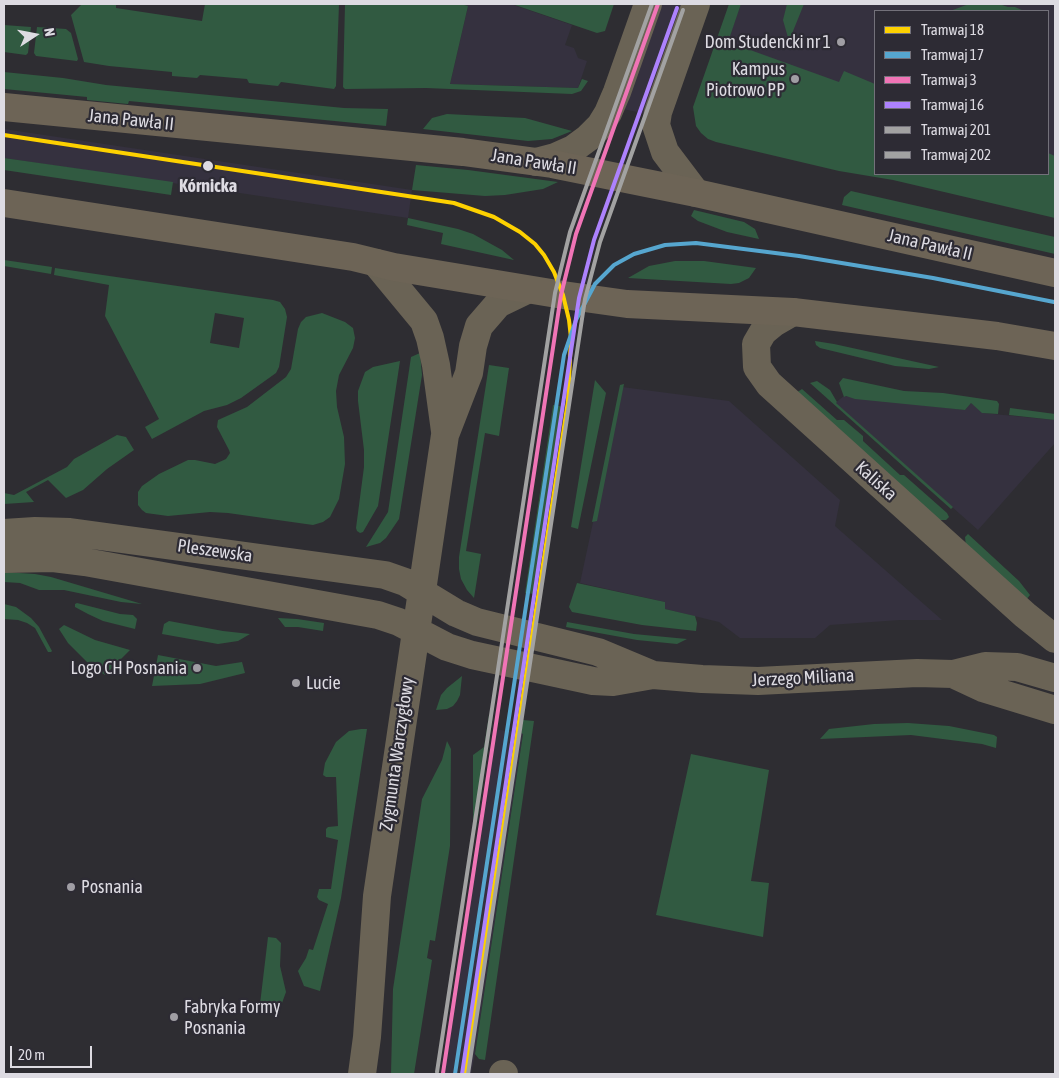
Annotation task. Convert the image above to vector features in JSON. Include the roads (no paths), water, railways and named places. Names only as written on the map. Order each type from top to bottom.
[{"type":"main road","name":"Jana Pawła II","points":[[4,107],[463,152],[536,162],[696,193],[1055,272]]},
{"type":"main road","points":[[4,204],[353,257],[376,263],[527,290],[627,304],[793,312],[997,336],[1055,346]]},
{"type":"street","points":[[536,162],[573,149],[600,126],[617,92],[648,4]]},
{"type":"street","points":[[696,4],[658,112],[656,125],[664,152],[696,193]]},
{"type":"street","name":"Zygmunta Warczygłowy","points":[[376,263],[424,320],[436,365],[446,435]]},
{"type":"street","name":"Zygmunta Warczygłowy","points":[[362,1074],[377,896],[446,435],[469,373],[473,346],[479,326],[498,304],[527,290]]},
{"type":"street","name":"Kaliska","points":[[793,312],[763,332],[756,344],[757,367],[769,384],[1025,615],[1055,639]]},
{"type":"street","name":"Pleszewska","points":[[4,533],[70,532],[358,571],[385,575],[405,582],[422,592]]},
{"type":"street","name":"Pleszewska","points":[[4,558],[52,558],[129,569],[378,615],[399,622],[416,631]]},
{"type":"street","name":"Jerzego Miliana","points":[[422,592],[456,613],[477,622],[598,652],[653,675]]},
{"type":"street","name":"Jerzego Miliana","points":[[416,631],[447,647],[472,655],[593,681],[613,682],[653,675],[758,681],[917,673],[953,674],[985,666],[1017,667],[1055,678]]},
{"type":"street","name":"Jerzego Miliana","points":[[953,674],[983,688],[1055,710]]},
{"type":"tram line","name":"201","points":[[437,1072],[555,293],[570,232],[652,4]]},
{"type":"tram line","name":"3","points":[[443,1073],[561,295],[576,234],[658,4]]},
{"type":"tram line","name":"16","points":[[462,1074],[579,298],[594,240],[677,8]]},
{"type":"tram line","name":"202","points":[[468,1074],[585,299],[600,242],[683,10]]},
{"type":"tram line","name":"18","points":[[4,135],[454,203],[494,217],[520,232],[535,244],[554,272],[563,295],[571,338],[568,401],[465,1074]]},
{"type":"tram line","name":"17","points":[[455,1074],[564,355],[576,320],[595,284],[614,265],[634,254],[665,245],[696,243],[799,256],[933,278],[1054,302]]},
{"type":"place","name":"Dom Studencki nr 1","points":[[841,42]]},
{"type":"place","name":"Kampus Piotrowo PP","points":[[795,79]]},
{"type":"place","name":"Kórnicka","points":[[208,166]]},
{"type":"place","name":"Logo CH Posnania","points":[[197,668]]},
{"type":"place","name":"Lucie","points":[[296,683]]},
{"type":"place","name":"Posnania","points":[[71,887]]},
{"type":"place","name":"Fabryka Formy Posnania","points":[[174,1017]]}]
